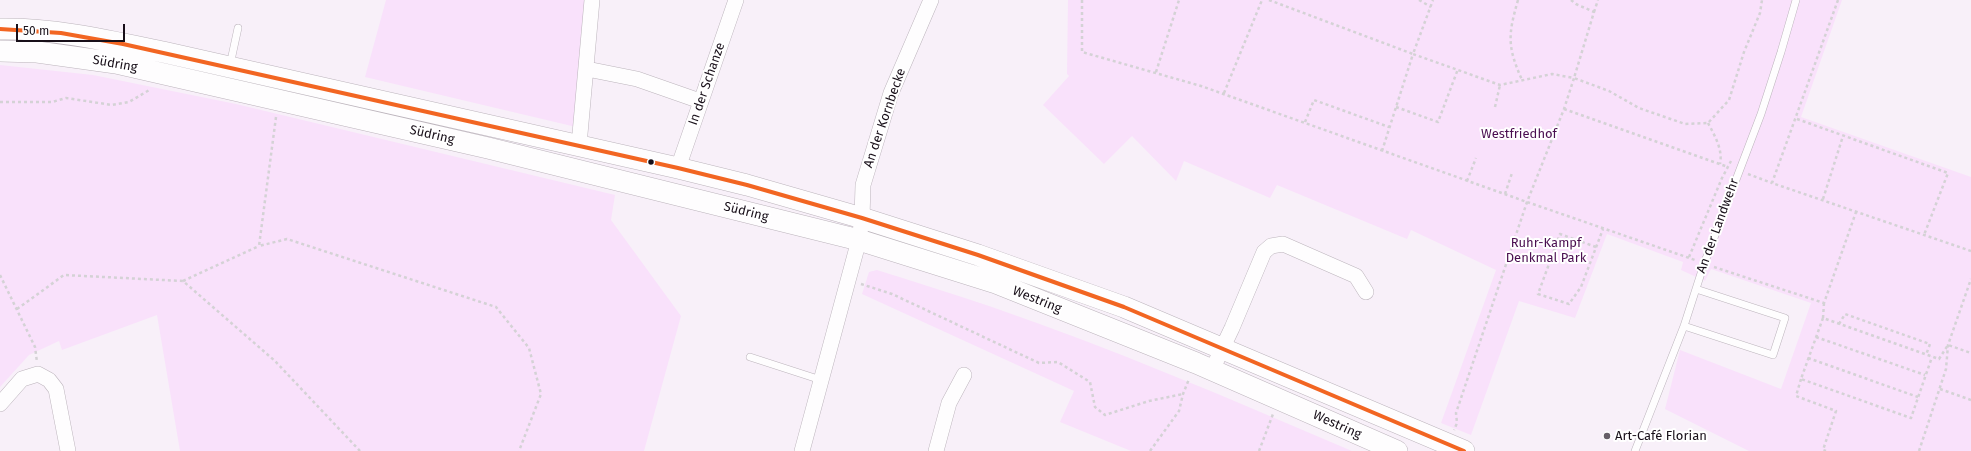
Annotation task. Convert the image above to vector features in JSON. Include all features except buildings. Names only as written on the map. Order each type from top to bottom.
[{"type":"main road","name":"Südring","points":[[0,29],[25,29],[118,43],[230,67],[678,168],[747,185],[862,218]]},
{"type":"main road","name":"Südring","points":[[0,51],[37,52],[116,63],[488,148],[859,240]]},
{"type":"main road","name":"Westring","points":[[862,218],[985,258],[1124,307],[1456,448]]},
{"type":"main road","name":"Westring","points":[[859,240],[996,283],[1204,367],[1397,451]]},
{"type":"street","points":[[579,145],[592,0]]},
{"type":"street","name":"In der Schanze","points":[[678,168],[736,0]]},
{"type":"street","name":"An der Kornbecke","points":[[802,451],[859,240],[862,218],[863,185],[891,93],[931,0]]},
{"type":"street","points":[[587,69],[637,79],[700,101]]},
{"type":"street","points":[[1204,367],[1223,349],[1264,252],[1271,246],[1283,244],[1356,276],[1366,292]]},
{"type":"street","points":[[0,404],[22,379],[38,374],[49,380],[56,389],[68,451]]},
{"type":"street","points":[[936,451],[949,404],[964,375]]},
{"type":"lane","name":"An der Landwehr","points":[[1635,451],[1684,326],[1704,264],[1738,171],[1761,114],[1796,0]]},
{"type":"lane","points":[[230,67],[238,28]]},
{"type":"lane","points":[[1684,326],[1773,355],[1785,318],[1696,289]]},
{"type":"lane","points":[[750,357],[821,380]]},
{"type":"path","points":[[1082,0],[1082,52],[1156,72],[1224,94],[1306,122],[1382,151],[1602,229],[1824,303]]},
{"type":"path","points":[[1156,72],[1179,0]]},
{"type":"path","points":[[1224,94],[1262,0]]},
{"type":"path","points":[[1269,0],[1500,85],[1552,74],[1574,78],[1609,91],[1640,108],[1685,124],[1708,123],[1729,100],[1744,52],[1760,13],[1762,0]]},
{"type":"path","points":[[1419,0],[1431,7]]},
{"type":"path","points":[[1382,151],[1413,54],[1433,0]]},
{"type":"path","points":[[1518,0],[1510,28],[1509,42],[1513,61],[1522,80]]},
{"type":"path","points":[[1571,0],[1576,4],[1594,12]]},
{"type":"path","points":[[1456,448],[1456,413],[1527,202],[1564,109],[1598,0]]},
{"type":"path","points":[[1772,183],[1797,118],[1838,0]]},
{"type":"path","points":[[1396,107],[1438,122],[1458,69]]},
{"type":"path","points":[[0,102],[52,102],[66,98],[112,105],[128,102],[174,76]]},
{"type":"path","points":[[1495,107],[1500,85]]},
{"type":"path","points":[[259,246],[278,100]]},
{"type":"path","points":[[1306,122],[1314,100],[1390,127]]},
{"type":"path","points":[[1564,109],[1772,183],[1971,251]]},
{"type":"path","points":[[1797,118],[1842,136],[1948,172],[1924,235]]},
{"type":"path","points":[[1708,123],[1717,139],[1721,157],[1720,164]]},
{"type":"path","points":[[1823,200],[1842,136]]},
{"type":"path","points":[[1467,181],[1476,158]]},
{"type":"path","points":[[1689,257],[1727,167]]},
{"type":"path","points":[[1505,194],[1512,173]]},
{"type":"path","points":[[1824,451],[1836,411],[1796,396],[1823,318],[1824,303],[1856,212]]},
{"type":"path","points":[[1596,247],[1560,234],[1538,294],[1569,304],[1581,287],[1596,247],[1602,229]]},
{"type":"path","points":[[17,309],[64,275],[183,281],[259,246],[287,238],[496,307],[529,348],[541,394],[519,451]]},
{"type":"path","points":[[0,275],[35,347],[38,374]]},
{"type":"path","points":[[1823,318],[1939,359],[1948,345],[1971,279]]},
{"type":"path","points":[[847,280],[892,294],[1039,363],[1058,362],[1090,382],[1095,407],[1105,416],[1149,401],[1183,394]]},
{"type":"path","points":[[183,281],[275,362],[360,451]]},
{"type":"path","points":[[1839,324],[1845,314],[1930,344],[1926,355]]},
{"type":"path","points":[[1816,337],[1925,375]]},
{"type":"path","points":[[1948,345],[1971,353]]},
{"type":"path","points":[[1919,451],[1946,369],[1948,345]]},
{"type":"path","points":[[1801,379],[1910,418],[1932,357]]},
{"type":"path","points":[[1808,358],[1918,397]]},
{"type":"path","points":[[1151,451],[1179,411],[1183,394],[1204,367]]},
{"type":"path","points":[[1939,389],[1971,400]]},
{"type":"path","points":[[1259,451],[1279,399]]},
{"type":"green space","points":[[386,0],[587,0],[576,127],[365,77]]},
{"type":"green space","name":"Westfriedhof","points":[[1068,0],[1842,0],[1801,117],[1971,177],[1971,451],[1749,451],[1665,409],[1680,350],[1781,389],[1811,303],[1711,269],[1705,281],[1681,270],[1683,262],[1607,234],[1575,318],[1519,301],[1471,435],[1441,423],[1496,270],[1411,230],[1407,239],[1277,185],[1270,198],[1184,161],[1176,181],[1132,136],[1104,164],[1043,105],[1069,76],[1067,74]]},
{"type":"green space","points":[[0,65],[93,75],[236,104],[615,195],[611,220],[681,316],[644,451],[180,451],[157,315],[62,350],[59,341],[29,355],[0,387]]},
{"type":"green space","points":[[877,270],[992,307],[1083,340],[1218,394],[1352,451],[1131,451],[1060,422],[1074,391],[862,294],[869,272]]},
{"type":"transit line","points":[[0,29],[61,33],[123,44],[678,168],[747,185],[862,218],[978,255],[1124,307],[1464,451]]},
{"type":"place","name":"Art-Café Florian","points":[[1607,436]]},
{"type":"park label","name":"Ruhr-Kampf Denkmal Park","points":[[1546,250]]}]
